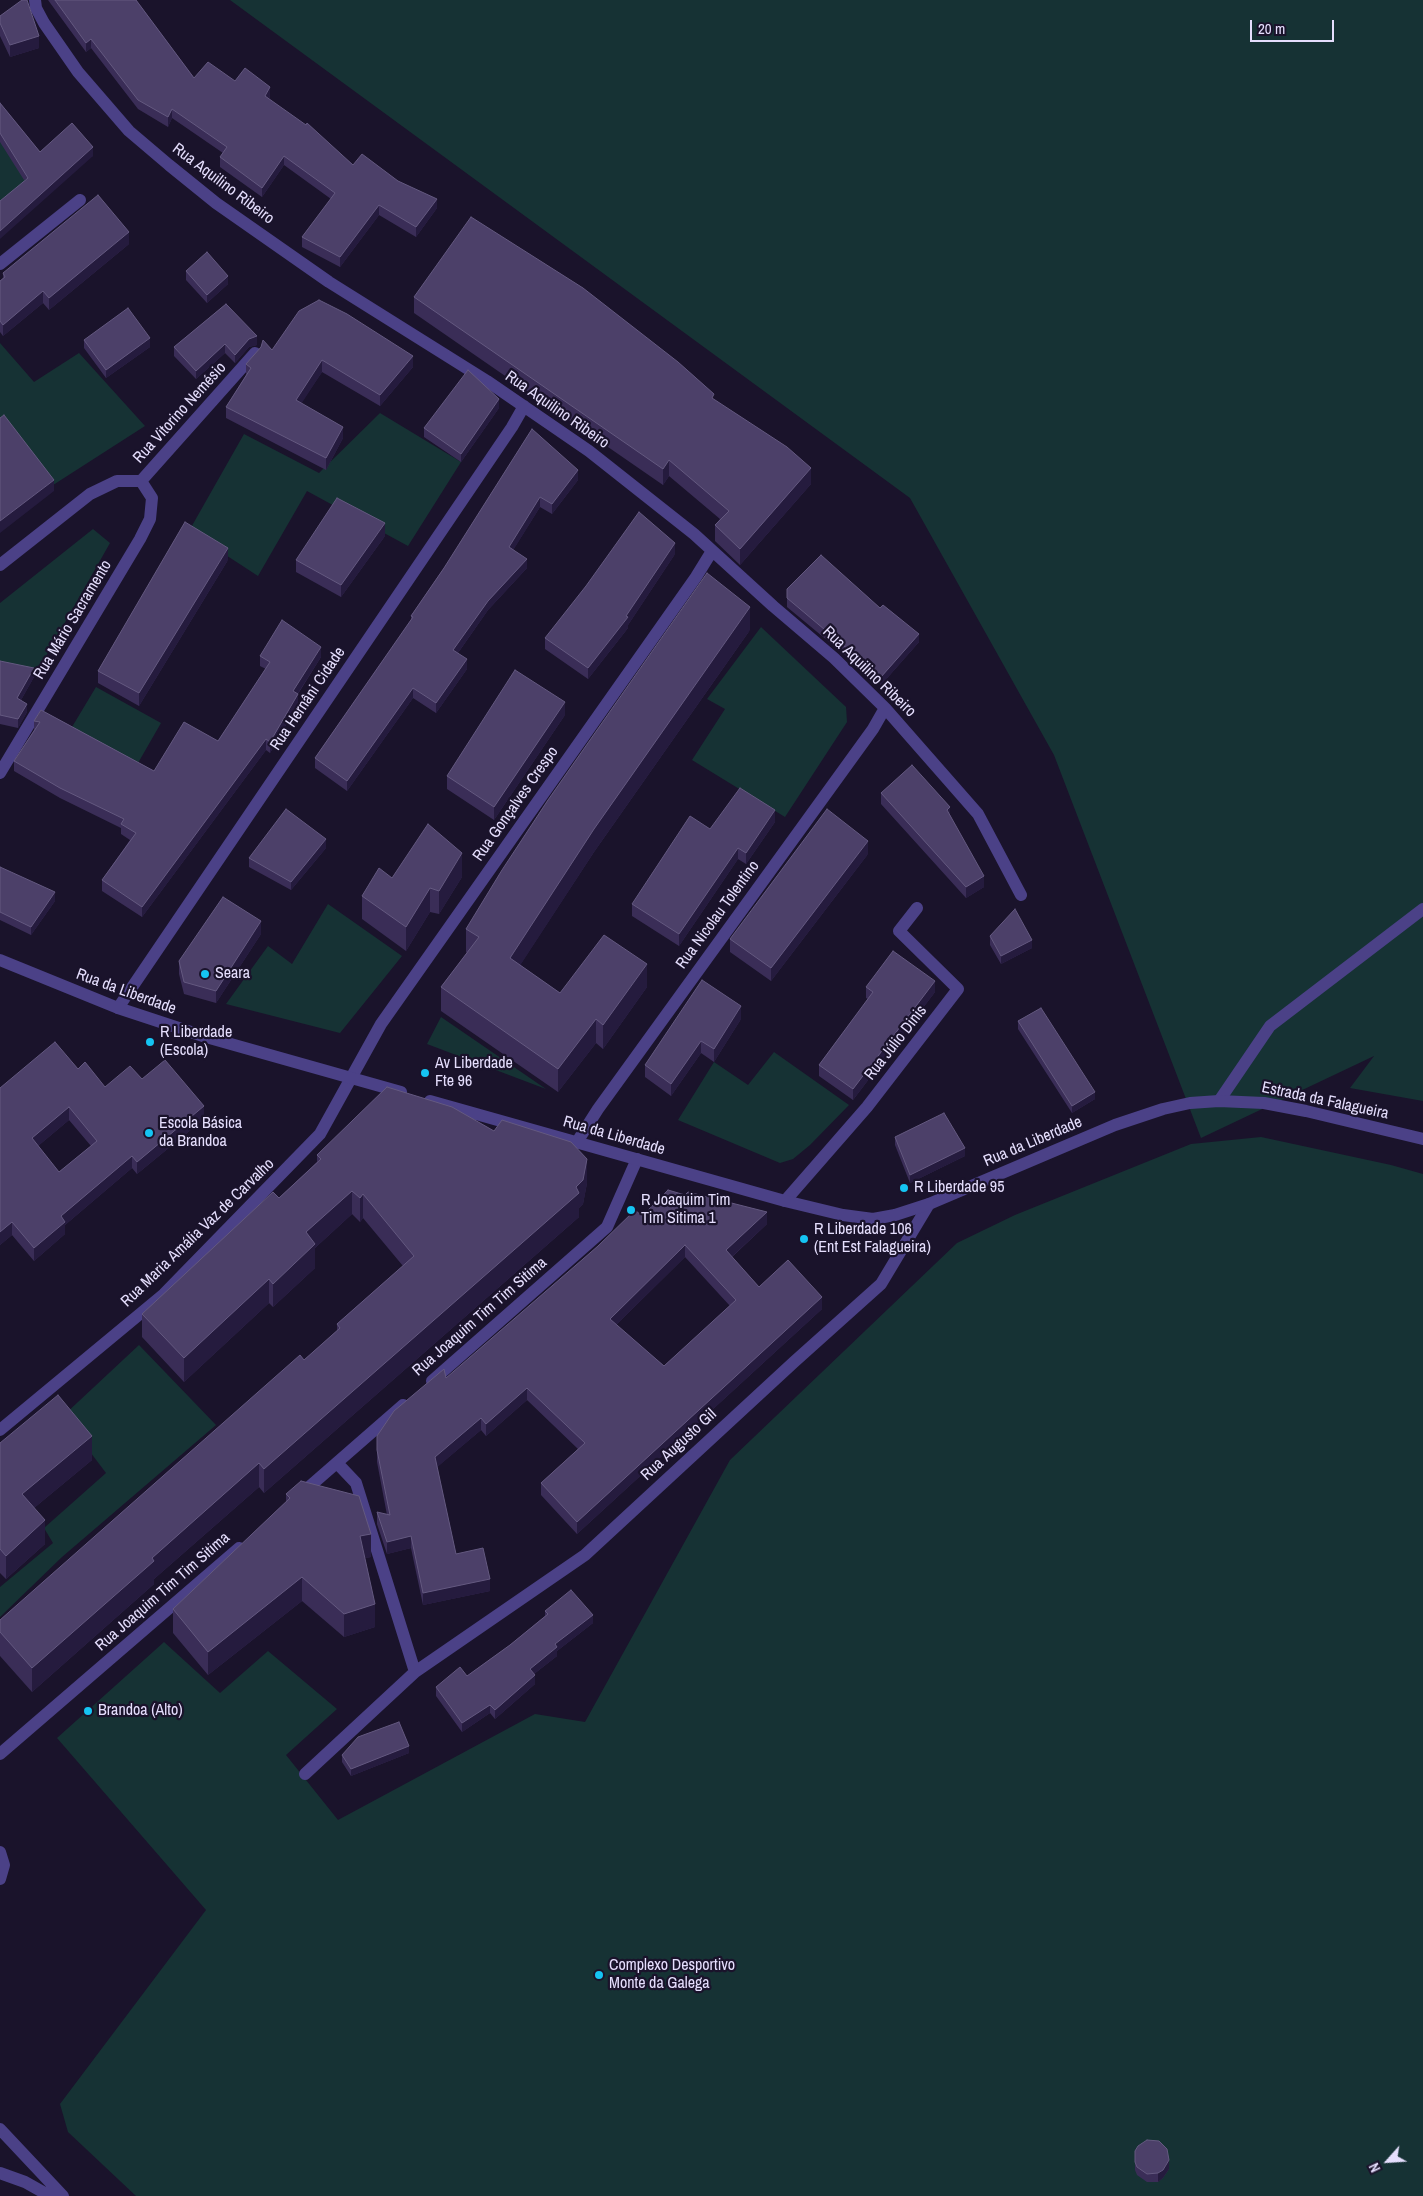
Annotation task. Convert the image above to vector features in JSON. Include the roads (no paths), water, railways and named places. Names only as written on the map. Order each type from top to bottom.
[{"type":"street","name":"Rua Aquilino Ribeiro","points":[[36,0],[36,8],[44,23],[78,72],[129,131],[169,165],[216,203],[329,282],[487,381],[589,451],[712,550],[834,658],[885,708],[978,814],[1021,895]]},
{"type":"street","points":[[0,264],[80,200]]},
{"type":"street","name":"Rua Vitorino Nemésio","points":[[0,565],[90,494],[117,481],[141,481],[255,354]]},
{"type":"street","name":"Rua Hernâni Cidade","points":[[118,1008],[512,427],[524,406]]},
{"type":"street","name":"Rua Mário Sacramento","points":[[0,773],[140,539],[150,518],[152,498],[141,481]]},
{"type":"street","name":"Rua Gonçalves Crespo","points":[[351,1078],[380,1024],[696,577],[712,550]]},
{"type":"street","name":"Rua Nicolau Tolentino","points":[[577,1142],[598,1109],[873,729],[885,708]]},
{"type":"street","name":"Rua Júlio Dinis","points":[[785,1201],[867,1107],[958,989],[899,931],[917,908]]},
{"type":"street","points":[[1219,1101],[1270,1026],[1423,909]]},
{"type":"street","name":"Rua da Liberdade","points":[[0,960],[118,1008],[206,1037],[785,1201],[843,1215],[873,1218],[895,1215],[929,1204],[1115,1125],[1163,1109],[1190,1103],[1219,1101]]},
{"type":"street","name":"Rua Maria Amália Vaz de Carvalho","points":[[0,1430],[170,1287],[320,1134],[351,1078]]},
{"type":"street","name":"Estrada da Falagueira","points":[[1219,1101],[1264,1103],[1298,1109],[1423,1139]]},
{"type":"street","name":"Rua Joaquim Tim Tim Sitima","points":[[426,1386],[607,1227],[637,1159]]},
{"type":"street","name":"Rua Augusto Gil","points":[[305,1774],[415,1672],[585,1555],[881,1284],[929,1204]]},
{"type":"street","name":"Rua Joaquim Tim Tim Sitima","points":[[290,1503],[411,1399]]},
{"type":"street","points":[[337,1463],[356,1483],[415,1672]]},
{"type":"street","name":"Rua Joaquim Tim Tim Sitima","points":[[0,1754],[245,1542]]},
{"type":"street","points":[[0,1852],[4,1864],[0,1878]]},
{"type":"street","points":[[0,2129],[63,2196]]},
{"type":"street","points":[[0,2173],[24,2182],[50,2196]]},
{"type":"place","name":"Seara","points":[[205,974]]},
{"type":"place","name":"R Liberdade (Escola)","points":[[150,1042]]},
{"type":"place","name":"Av Liberdade Fte 96","points":[[425,1073]]},
{"type":"place","name":"Escola Básica da Brandoa","points":[[149,1133]]},
{"type":"place","name":"R Liberdade 95","points":[[904,1188]]},
{"type":"place","name":"R Joaquim Tim Tim Sitima 1","points":[[631,1210]]},
{"type":"place","name":"R Liberdade 106 (Ent Est Falagueira)","points":[[804,1239]]},
{"type":"place","name":"Brandoa (Alto)","points":[[88,1711]]},
{"type":"place","name":"Complexo Desportivo Monte da Galega","points":[[599,1975]]}]
